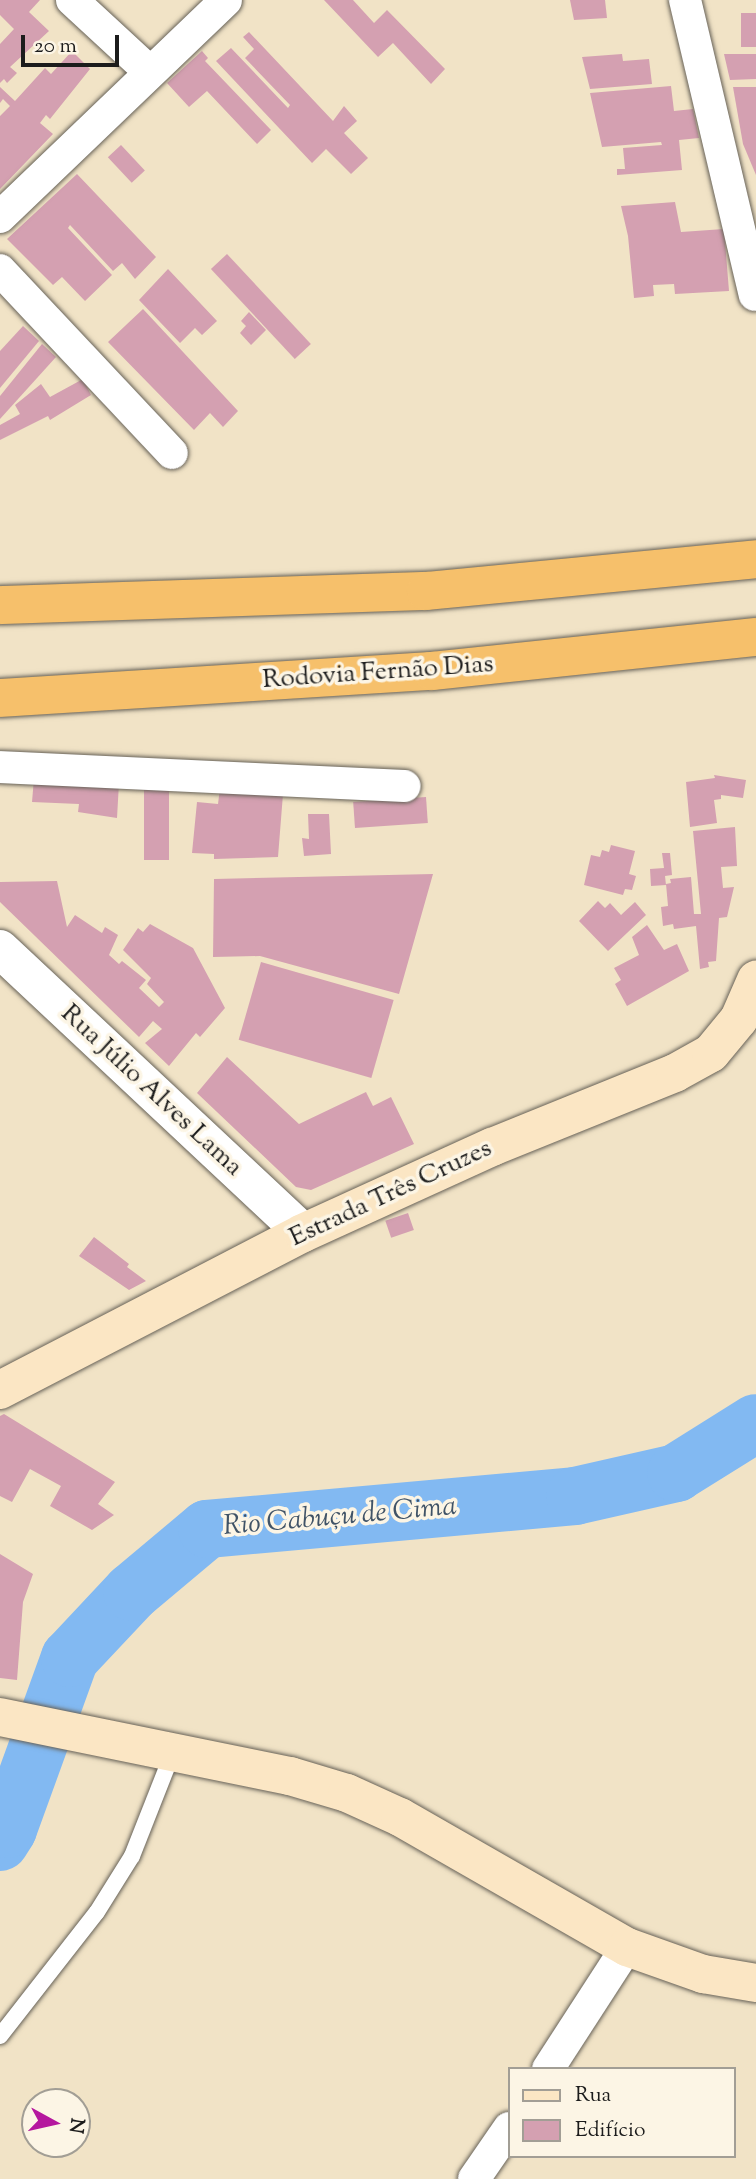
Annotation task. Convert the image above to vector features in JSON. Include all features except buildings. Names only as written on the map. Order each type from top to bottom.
[{"type":"highway","points":[[0,605],[426,591],[756,559]]},
{"type":"highway","name":"Rodovia Fernão Dias","points":[[0,698],[432,671],[756,637]]},
{"type":"main road","name":"Estrada Três Cruzes","points":[[0,1390],[303,1233],[492,1147],[675,1073],[711,1053],[739,1019],[756,980]]},
{"type":"main road","points":[[3,1718],[290,1776],[347,1793],[400,1817],[626,1947],[703,1973],[756,1983]]},
{"type":"street","points":[[72,0],[149,71]]},
{"type":"street","points":[[0,217],[149,71],[226,0]]},
{"type":"street","points":[[685,0],[755,295]]},
{"type":"street","points":[[0,270],[172,453]]},
{"type":"street","points":[[0,767],[405,786]]},
{"type":"street","name":"Rua Júlio Alves Lama","points":[[0,949],[303,1233]]},
{"type":"street","points":[[549,2067],[626,1947]]},
{"type":"street","points":[[474,2179],[508,2128]]},
{"type":"lane","points":[[0,2036],[97,1912],[132,1856],[173,1752]]},
{"type":"waterway","name":"Rio Cabuçu de Cima","points":[[0,1842],[8,1829],[70,1658],[132,1592],[207,1529],[575,1496],[676,1473],[756,1423]]}]
